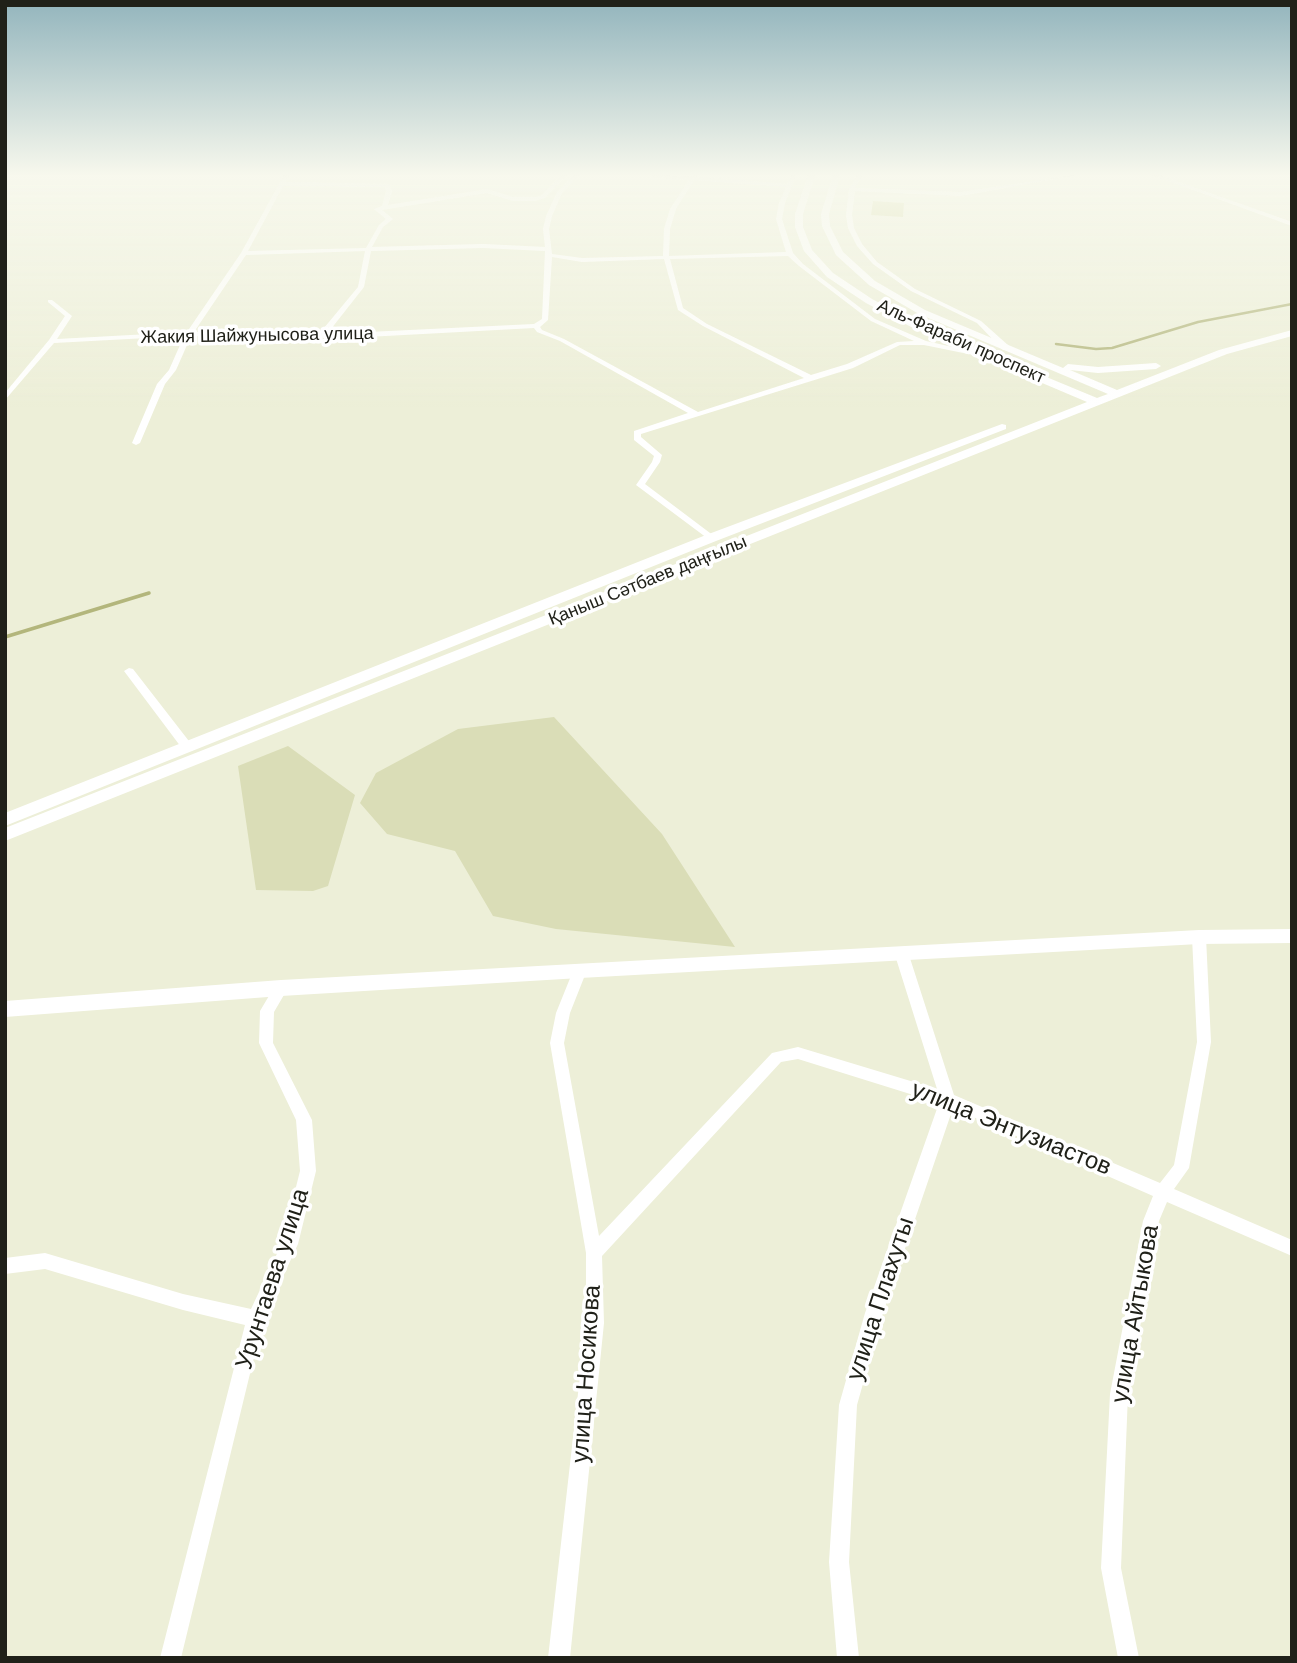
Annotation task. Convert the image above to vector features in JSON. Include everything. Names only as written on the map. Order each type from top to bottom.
[{"type":"main road","name":"Аль-Фараби проспект","points":[[809,253],[846,287],[890,313],[991,356],[1095,395]]},
{"type":"main road","name":"Аль-Фараби проспект","points":[[840,253],[851,266],[895,298],[1046,364],[1095,395]]},
{"type":"main road","name":"Қаныш Сәтбаев даңғылы","points":[[5,835],[1095,395],[1156,366],[1245,335],[1292,326]]},
{"type":"main road","points":[[1095,395],[1117,394],[1223,352],[1292,333]]},
{"type":"main road","points":[[1046,364],[1098,370],[1156,366]]},
{"type":"main road","name":"Қаныш Сәтбаев даңғылы","points":[[5,820],[711,538],[1095,395]]},
{"type":"main road","points":[[5,1009],[281,988],[580,970],[1199,937],[1292,936]]},
{"type":"street","points":[[136,443],[157,393],[189,334],[244,253],[260,253]]},
{"type":"street","points":[[321,336],[361,286],[367,253]]},
{"type":"street","points":[[548,253],[545,320],[536,326],[539,331],[562,340],[696,414]]},
{"type":"street","points":[[551,253],[582,260]]},
{"type":"street","points":[[666,253],[680,309],[705,325],[810,378]]},
{"type":"street","points":[[866,253],[914,290],[979,322],[1006,348]]},
{"type":"street","points":[[548,269],[582,260],[790,254],[853,307],[873,320],[924,343]]},
{"type":"street","points":[[5,398],[69,316],[50,302]]},
{"type":"street","name":"Жакия Шайжунысова улица","points":[[52,341],[189,334],[321,336],[536,326]]},
{"type":"street","points":[[711,538],[640,485],[658,455],[635,436],[642,431],[850,366],[899,343],[924,343],[991,356]]},
{"type":"street","points":[[129,671],[188,748]]},
{"type":"street","name":"улица Айтыкова","points":[[1129,1658],[1111,1568],[1119,1394],[1151,1221],[1163,1192],[1181,1168],[1204,1041],[1199,937]]},
{"type":"street","points":[[901,952],[948,1099]]},
{"type":"street","name":"улица Носикова","points":[[559,1658],[595,1323],[594,1253],[557,1043],[563,1013],[580,970]]},
{"type":"street","name":"Урунтаева улица","points":[[170,1658],[255,1319],[290,1244],[308,1171],[304,1120],[266,1043],[267,1011],[281,988]]},
{"type":"street","name":"улица Энтузиастов","points":[[594,1253],[777,1057],[798,1053],[948,1099],[1292,1248]]},
{"type":"street","name":"улица Плахуты","points":[[848,1658],[839,1562],[848,1405],[874,1312],[948,1099]]},
{"type":"street","points":[[5,1266],[45,1261],[183,1302],[255,1319]]},
{"type":"green space","points":[[554,717],[662,834],[735,947],[556,929],[493,916],[455,851],[387,834],[360,803],[376,773],[458,729]]},
{"type":"green space","points":[[288,746],[355,795],[328,886],[313,891],[256,890],[238,766]]},
{"type":"waterway","points":[[1056,344],[1096,349],[1112,348],[1198,322],[1292,304]]},
{"type":"waterway","points":[[5,637],[149,593]]}]
